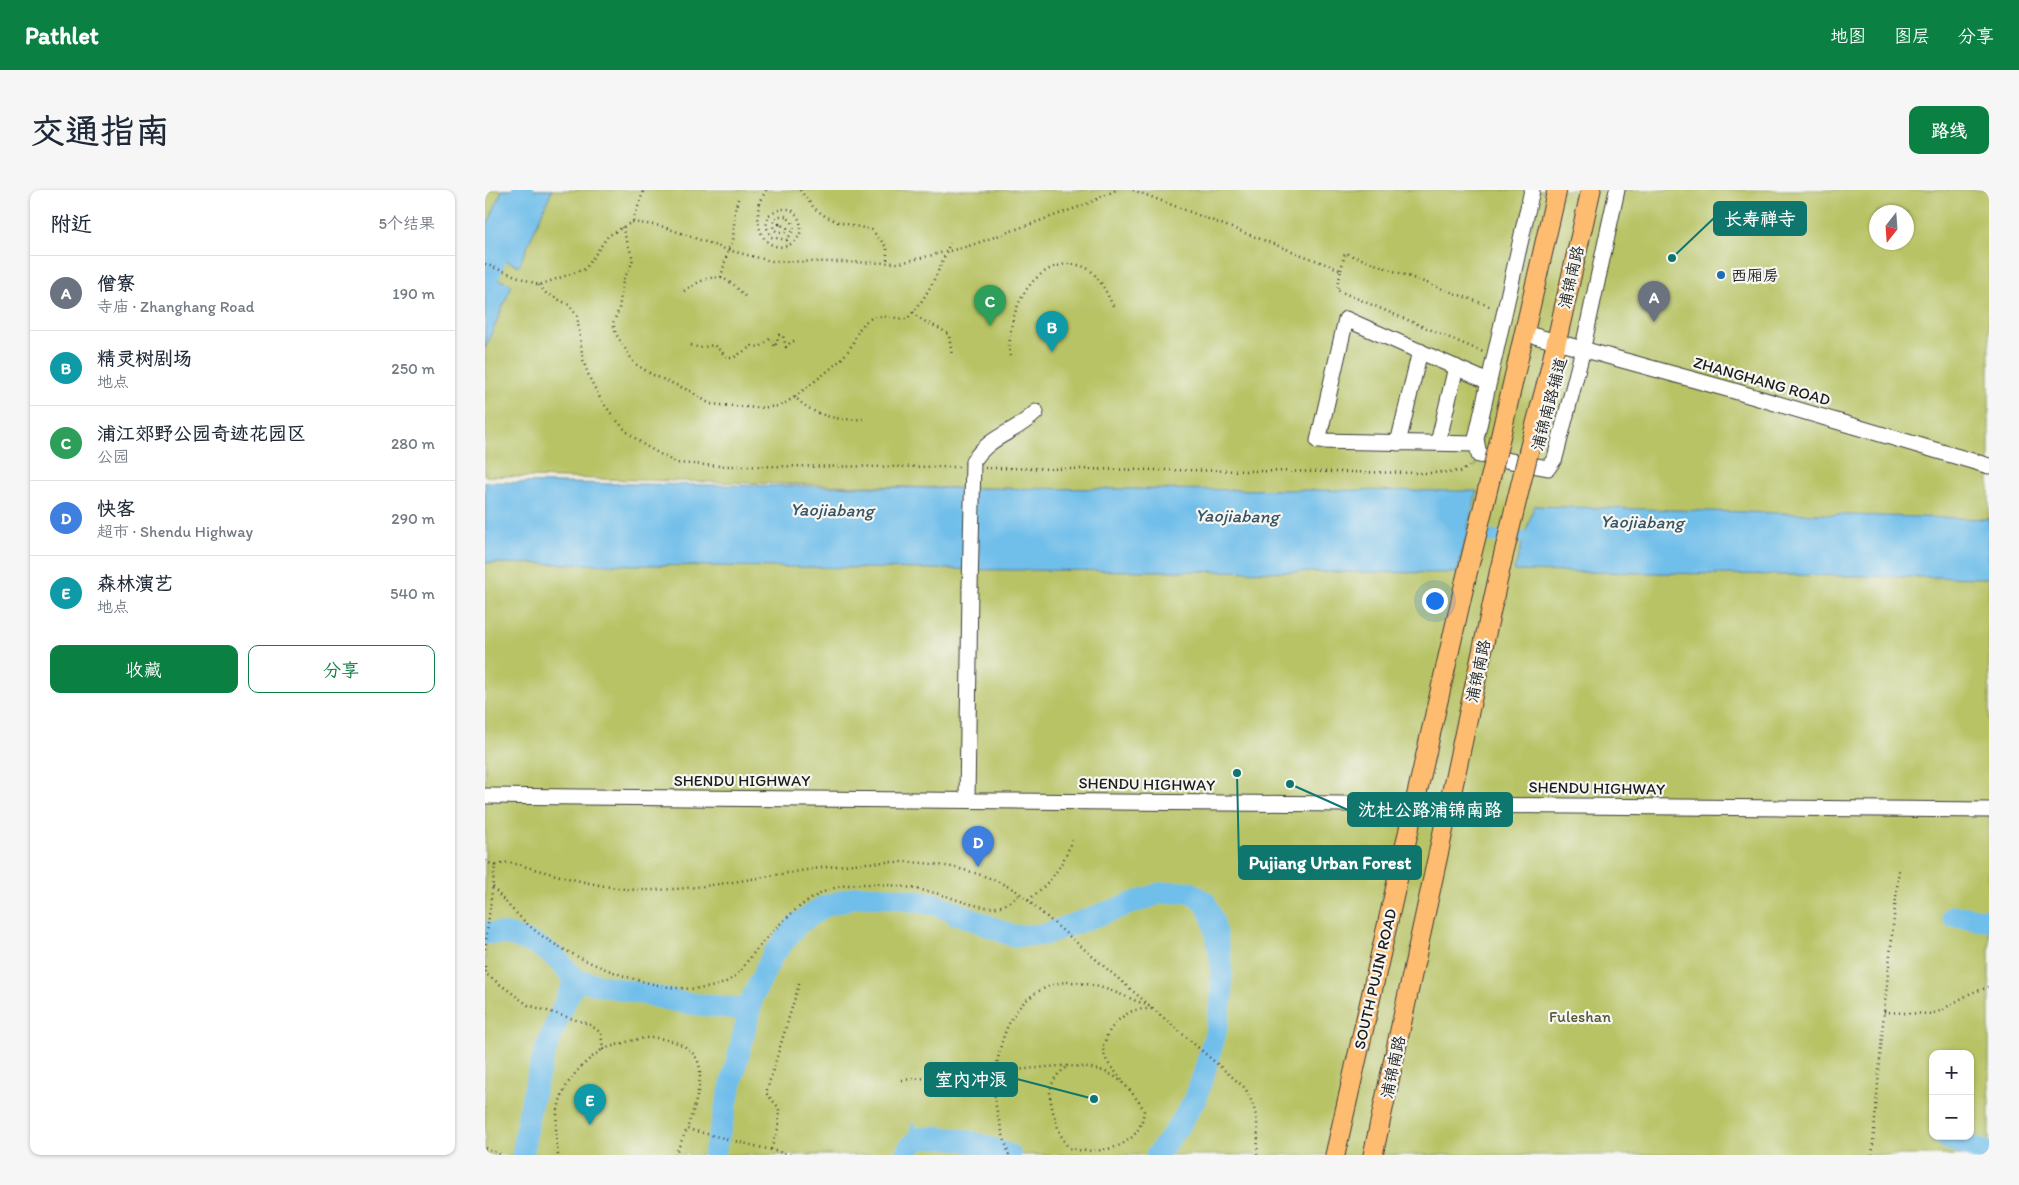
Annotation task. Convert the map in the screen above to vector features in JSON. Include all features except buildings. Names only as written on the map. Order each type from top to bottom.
[{"type":"main road","name":"SOUTH PUJIN ROAD","points":[[1335,1155],[1465,582],[1557,190]]},
{"type":"main road","name":"浦锦南路","points":[[1373,1155],[1500,568],[1556,343],[1591,190]]},
{"type":"street","points":[[1489,382],[1346,319],[1318,441],[1477,444],[1476,440],[1505,312],[1532,190]]},
{"type":"street","name":"浦锦南路辅道","points":[[1477,444],[1479,455],[1548,468],[1555,458],[1582,350],[1617,190]]},
{"type":"street","name":"ZHANGHANG ROAD","points":[[1524,333],[1731,390],[1989,466]]},
{"type":"street","points":[[1398,443],[1420,352]]},
{"type":"street","points":[[1438,444],[1456,367]]},
{"type":"street","points":[[967,800],[973,462],[979,451],[997,436],[1026,423],[1036,412]]},
{"type":"street","name":"SHENDU HIGHWAY","points":[[485,796],[1989,810]]},
{"type":"path","points":[[632,222],[644,190]]},
{"type":"path","points":[[766,190],[759,202],[758,226],[761,236],[771,244],[781,246],[794,242],[799,238],[801,222],[791,209],[781,208],[769,215],[766,226],[771,237],[787,240],[795,229],[792,222],[786,216],[778,216],[774,220],[773,229],[778,232],[786,232],[787,228],[783,225]]},
{"type":"path","points":[[800,190],[814,208],[825,216],[839,222],[872,230],[887,248],[887,263]]},
{"type":"path","points":[[485,264],[539,285],[585,269],[608,236],[632,222],[661,226],[727,250],[771,261],[900,264],[969,246],[1087,204],[1116,190]]},
{"type":"path","points":[[1133,190],[1341,270]]},
{"type":"path","points":[[721,277],[727,250],[733,241],[735,210],[738,200]]},
{"type":"path","points":[[622,227],[633,259],[631,268],[623,280],[619,309],[613,323],[615,334],[634,363],[651,374],[690,391],[710,404],[758,408],[780,406],[795,397],[841,359],[849,350],[860,326],[872,318],[881,316],[907,319],[922,302],[932,285],[950,243]]},
{"type":"path","points":[[1489,355],[1337,290],[1345,254],[1505,312]]},
{"type":"path","points":[[1010,356],[1009,343],[1012,324],[1020,300],[1031,282],[1044,271],[1059,265],[1076,264],[1092,271],[1103,286],[1113,306]]},
{"type":"path","points":[[684,292],[701,281],[711,277],[721,277],[733,284],[745,296]]},
{"type":"path","points":[[913,312],[918,318],[949,335],[952,356]]},
{"type":"path","points":[[691,345],[700,348],[714,345],[729,358],[733,358],[752,346],[760,346],[771,338],[775,348],[779,334],[783,336],[786,347],[791,342],[797,340]]},
{"type":"path","points":[[795,397],[819,414],[848,420],[863,419]]},
{"type":"path","points":[[1028,900],[1045,887],[1055,874],[1067,854],[1073,838]]},
{"type":"path","points":[[485,861],[495,866],[508,862],[617,888],[647,890],[722,884],[861,863],[909,862],[947,866],[990,876],[1028,900],[1245,1088],[1254,1103],[1259,1131],[1257,1155]]},
{"type":"path","points":[[485,949],[495,866]]},
{"type":"path","points":[[1872,1155],[1899,869]]},
{"type":"path","points":[[492,886],[510,909],[539,933],[565,949],[603,968],[675,988],[693,990],[722,985],[735,976],[782,923],[805,903],[827,890],[847,885],[877,883],[937,893],[983,907],[1001,906],[1020,894]]},
{"type":"path","points":[[485,966],[487,974],[528,1005],[589,1024],[601,1033],[603,1049]]},
{"type":"path","points":[[771,1149],[778,1129],[779,1108],[766,1093],[800,980]]},
{"type":"path","points":[[1009,1155],[995,1097],[997,1071],[1004,1037],[1012,1016],[1035,993],[1052,985],[1067,982],[1096,987],[1155,1009]]},
{"type":"path","points":[[1884,1012],[1929,1014],[1940,1011],[1971,993],[1989,987]]},
{"type":"path","points":[[1117,1152],[1137,1136],[1143,1122],[1145,1110],[1105,1056],[1105,1044],[1108,1033],[1114,1024],[1135,1010],[1155,1009]]},
{"type":"path","points":[[558,1155],[555,1135],[557,1116],[567,1083],[575,1072],[585,1061],[603,1049],[646,1038],[669,1040],[688,1047],[697,1058],[700,1071],[697,1096],[687,1129],[675,1155]]},
{"type":"path","points":[[902,1080],[1069,1066],[1097,1068],[1123,1081]]},
{"type":"path","points":[[1069,1066],[1058,1072],[1050,1093],[1059,1134],[1071,1149],[1099,1155]]},
{"type":"path","points":[[687,1129],[791,1155]]},
{"type":"path","points":[[485,1148],[501,1155]]},
{"type":"green space","name":"Fuleshan","points":[[485,190],[1528,190],[1475,468],[1539,190],[1989,190],[1989,1155],[485,1155],[485,491],[1353,491],[944,488],[485,476]]},
{"type":"water","points":[[502,190],[552,190],[519,266],[485,252],[485,231]]},
{"type":"water","points":[[485,273],[512,285],[485,349]]},
{"type":"water","points":[[485,482],[944,488],[1477,491],[1457,573],[1011,570],[485,563]]},
{"type":"water","points":[[1534,506],[1989,519],[1989,578],[1514,571]]},
{"type":"waterway","points":[[485,284],[523,190]]},
{"type":"waterway","name":"Yaojiabang","points":[[1469,536],[1542,538]]},
{"type":"waterway","points":[[714,1155],[753,996],[773,955],[798,924],[825,906],[859,896],[895,898],[937,905],[1013,936],[1043,935],[1161,893],[1189,892],[1205,902],[1213,920],[1221,961],[1222,996],[1216,1031],[1195,1100],[1157,1155]]},
{"type":"waterway","points":[[951,924],[954,911]]},
{"type":"waterway","points":[[1953,916],[1989,920]]},
{"type":"waterway","points":[[485,933],[506,934],[535,944],[554,956],[576,980],[685,1003],[749,1010]]},
{"type":"waterway","points":[[523,1155],[530,1110],[541,1065],[557,1022],[576,980]]},
{"type":"waterway","points":[[909,1148],[913,1125]]},
{"type":"waterway","points":[[906,1155],[909,1148],[919,1138],[932,1137],[966,1141],[1010,1155]]},
{"type":"waterway","points":[[1952,1140],[1989,1153]]},
{"type":"place","name":"长寿禅寺","points":[[1672,258]]},
{"type":"place","name":"西厢房","points":[[1721,275]]},
{"type":"place","name":"僧寮","points":[[1654,322]]},
{"type":"place","name":"浦江郊野公园奇迹花园区","points":[[990,326]]},
{"type":"place","name":"精灵树剧场","points":[[1052,352]]},
{"type":"place","name":"Pujiang Urban Forest","points":[[1237,773]]},
{"type":"place","name":"沈杜公路浦锦南路","points":[[1290,784]]},
{"type":"place","name":"快客","points":[[978,867]]},
{"type":"place","name":"室内冲浪","points":[[1094,1099]]},
{"type":"place","name":"森林演艺","points":[[590,1125]]}]
